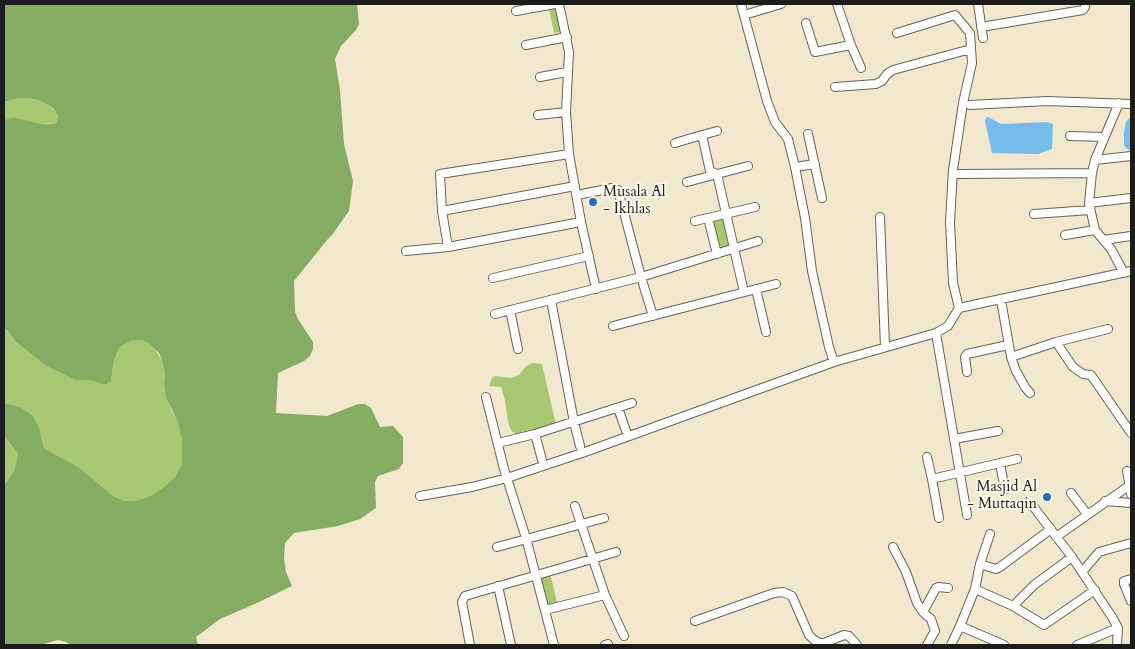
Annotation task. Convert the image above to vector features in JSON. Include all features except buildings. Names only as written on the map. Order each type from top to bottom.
[{"type":"street","points":[[516,11],[555,4]]},
{"type":"street","points":[[559,4],[569,51],[566,112],[569,154],[581,222],[596,289]]},
{"type":"street","points":[[741,4],[767,101],[775,122],[788,139],[805,218],[812,271],[834,362]]},
{"type":"street","points":[[744,14],[781,4]]},
{"type":"street","points":[[837,4],[861,68]]},
{"type":"street","points":[[978,4],[983,38]]},
{"type":"street","points":[[981,27],[1083,10],[1085,4]]},
{"type":"street","points":[[420,496],[472,487],[507,478],[594,449],[834,362],[936,333],[948,326],[959,308],[954,283],[950,222],[953,170],[963,103],[972,63],[970,33],[955,15],[897,33]]},
{"type":"street","points":[[806,23],[814,52],[851,45]]},
{"type":"street","points":[[526,45],[567,37]]},
{"type":"street","points":[[835,87],[876,84],[893,70],[971,49]]},
{"type":"street","points":[[540,77],[567,72]]},
{"type":"street","points":[[970,106],[1047,101],[1131,104]]},
{"type":"street","points":[[959,308],[1125,273],[1111,249],[1095,230],[1090,207],[1092,173],[1095,160],[1119,104]]},
{"type":"street","points":[[538,116],[566,112]]},
{"type":"street","points":[[675,143],[718,130]]},
{"type":"street","points":[[808,134],[822,198]]},
{"type":"street","points":[[702,135],[710,171],[717,174]]},
{"type":"street","points":[[1070,136],[1104,137]]},
{"type":"street","points":[[448,247],[442,211],[440,174],[569,154]]},
{"type":"street","points":[[1095,160],[1131,156]]},
{"type":"street","points":[[795,167],[815,164]]},
{"type":"street","points":[[687,182],[748,166]]},
{"type":"street","points":[[960,174],[1092,173]]},
{"type":"street","points":[[717,174],[744,292]]},
{"type":"street","points":[[442,211],[575,186]]},
{"type":"street","points":[[577,195],[612,188],[618,190],[653,316]]},
{"type":"street","points":[[1034,214],[1090,207],[1131,198]]},
{"type":"street","points":[[695,221],[754,206]]},
{"type":"street","points":[[880,217],[885,347]]},
{"type":"street","points":[[708,218],[717,254]]},
{"type":"street","points":[[406,250],[448,247],[581,222]]},
{"type":"street","points":[[1065,235],[1095,230]]},
{"type":"street","points":[[1103,240],[1131,236]]},
{"type":"street","points":[[495,314],[641,277],[758,241]]},
{"type":"street","points":[[493,278],[588,256]]},
{"type":"street","points":[[613,326],[776,284]]},
{"type":"street","points":[[756,289],[766,332]]},
{"type":"street","points":[[551,300],[580,446]]},
{"type":"street","points":[[1001,300],[1011,357],[1016,371],[1030,393]]},
{"type":"street","points":[[510,310],[518,349]]},
{"type":"street","points":[[1011,357],[1056,342],[1108,329]]},
{"type":"street","points":[[936,333],[967,515]]},
{"type":"street","points":[[1056,342],[1072,367],[1083,374],[1091,375],[1131,433]]},
{"type":"street","points":[[967,372],[965,357],[967,354],[1008,345]]},
{"type":"street","points":[[486,397],[554,645]]},
{"type":"street","points":[[498,443],[534,434],[632,403]]},
{"type":"street","points":[[618,408],[626,432]]},
{"type":"street","points":[[954,439],[998,431]]},
{"type":"street","points":[[534,434],[542,460]]},
{"type":"street","points":[[927,457],[939,518]]},
{"type":"street","points":[[932,478],[1017,459]]},
{"type":"street","points":[[1000,463],[1005,490]]},
{"type":"street","points":[[1127,471],[1131,494]]},
{"type":"street","points":[[1056,537],[1130,485]]},
{"type":"street","points":[[1071,493],[1087,514]]},
{"type":"street","points":[[1105,501],[1131,503]]},
{"type":"street","points":[[1032,505],[1095,590],[1118,628],[1118,645]]},
{"type":"street","points":[[575,506],[605,595],[624,636]]},
{"type":"street","points":[[497,547],[604,518]]},
{"type":"street","points":[[980,564],[996,569],[1051,529]]},
{"type":"street","points":[[951,645],[975,589],[980,564],[990,534]]},
{"type":"street","points":[[1082,572],[1099,552],[1131,543]]},
{"type":"street","points":[[893,547],[906,572],[917,603],[930,619],[934,631],[928,645]]},
{"type":"street","points":[[470,645],[462,599],[465,596],[616,552]]},
{"type":"street","points":[[1013,606],[1034,584],[1072,557]]},
{"type":"street","points":[[1131,578],[1124,581],[1131,601]]},
{"type":"street","points":[[498,586],[511,645]]},
{"type":"street","points":[[923,612],[936,588],[948,588]]},
{"type":"street","points":[[975,589],[1013,606],[1044,625],[1095,590]]},
{"type":"street","points":[[695,621],[774,593],[783,592],[792,596],[814,640],[824,643],[844,635],[849,636],[857,645]]},
{"type":"street","points":[[545,610],[605,595]]},
{"type":"street","points":[[960,626],[1004,645]]},
{"type":"street","points":[[1077,645],[1118,628]]},
{"type":"green space","points":[[4,4],[357,4],[359,24],[341,46],[335,59],[340,90],[344,144],[353,181],[349,211],[294,281],[295,312],[313,342],[313,349],[310,356],[304,361],[278,373],[276,413],[327,416],[358,404],[365,404],[371,408],[380,427],[393,426],[403,437],[403,463],[399,469],[378,476],[375,482],[376,508],[360,519],[338,526],[294,533],[285,543],[284,558],[286,572],[292,586],[220,619],[196,637],[198,645],[71,645],[58,640],[41,645],[4,645],[4,486],[14,471],[18,454],[4,436],[4,403],[19,407],[32,415],[39,427],[44,448],[80,468],[113,496],[125,501],[139,500],[152,495],[175,477],[182,464],[182,439],[178,423],[166,397],[162,360],[159,353],[148,343],[141,340],[133,340],[120,347],[114,360],[111,381],[105,385],[90,380],[75,380],[46,366],[16,342],[4,328],[4,120],[17,118],[49,124],[56,123],[58,116],[49,105],[35,99],[20,98],[4,102]]},
{"type":"green space","points":[[558,7],[562,32],[554,33],[549,9]]},
{"type":"green space","points":[[20,98],[35,99],[49,105],[58,116],[56,123],[42,124],[17,118],[4,120],[4,102]]},
{"type":"green space","points":[[723,217],[732,247],[721,250],[712,220]]},
{"type":"green space","points":[[4,328],[16,342],[46,366],[75,380],[90,380],[105,385],[111,380],[114,360],[120,347],[133,340],[141,340],[154,348],[162,360],[165,374],[164,382],[171,410],[178,423],[182,438],[182,464],[175,477],[152,495],[139,500],[125,501],[113,496],[80,468],[44,448],[39,427],[19,407],[4,403]]},
{"type":"green space","points":[[532,363],[542,364],[556,425],[516,435],[511,430],[508,422],[501,387],[489,386],[492,378],[495,376],[511,378],[519,375],[526,366]]},
{"type":"green space","points":[[4,436],[18,454],[14,471],[4,486]]},
{"type":"green space","points":[[550,573],[558,606],[546,608],[538,576]]},
{"type":"water","points":[[1131,116],[1131,151],[1124,145],[1124,132],[1126,122]]},
{"type":"water","points":[[988,117],[1001,124],[1047,122],[1053,124],[1052,149],[1038,154],[992,153],[985,121]]},
{"type":"place","name":"Musala Al - Ikhlas","points":[[593,202]]},
{"type":"place","name":"Masjid Al - Muttaqin","points":[[1047,497]]}]
